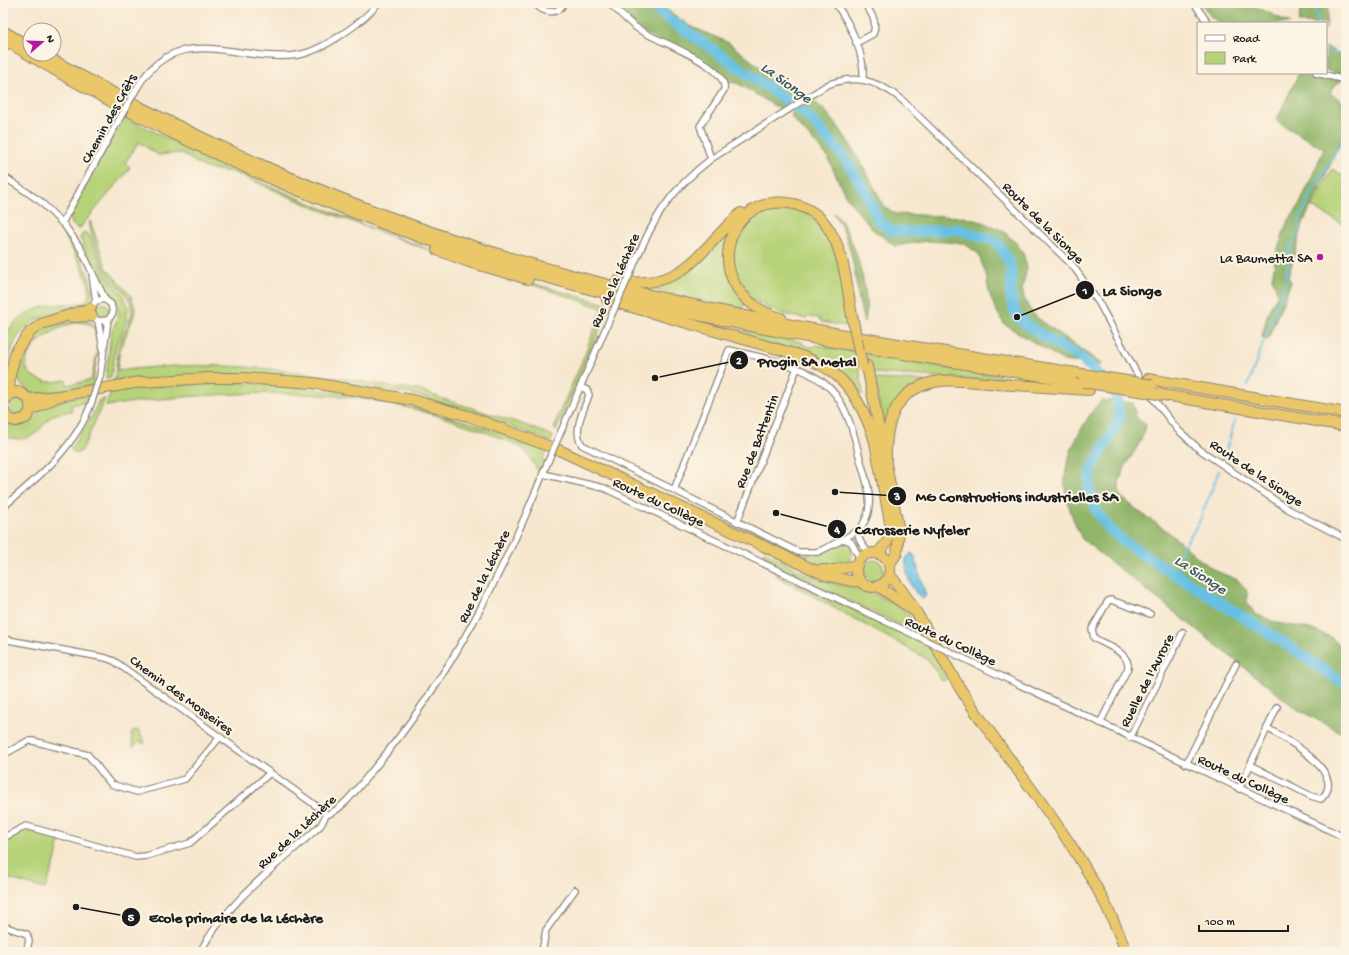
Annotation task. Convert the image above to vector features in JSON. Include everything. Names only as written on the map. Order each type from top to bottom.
[{"type":"highway","points":[[3,31],[22,42]]},
{"type":"highway","points":[[3,39],[104,98],[226,158],[338,206],[426,239],[492,261],[604,293],[744,325],[1086,386],[1178,397],[1346,426]]},
{"type":"highway","points":[[3,46],[113,110],[224,164],[346,215],[469,262],[610,301],[814,361],[835,374],[853,392],[864,411],[875,441]]},
{"type":"highway","points":[[56,62],[120,98],[177,126],[315,188],[448,238],[572,276],[793,326],[1346,413]]},
{"type":"highway","points":[[572,276],[632,282],[648,282],[668,277],[696,260],[736,218],[748,209],[769,199],[790,198],[815,207],[825,215],[836,229],[846,256],[875,441],[891,528],[887,542],[874,554],[859,562],[834,570],[815,570]]},
{"type":"highway","points":[[855,316],[838,248],[830,231],[818,216],[798,206],[777,203],[758,209],[738,224],[728,249],[727,264],[730,276],[736,288],[745,299],[768,314],[780,318],[849,331],[1075,370]]},
{"type":"highway","points":[[3,403],[9,394],[9,385],[16,351],[30,332],[41,324],[68,316],[94,312]]},
{"type":"highway","points":[[9,394],[19,392],[29,398],[59,396],[140,382],[210,378],[244,378],[339,387],[412,400],[475,418],[559,450],[832,578],[860,581],[868,586],[878,586],[885,582],[897,553],[900,535],[886,459],[864,366]]},
{"type":"highway","points":[[12,367],[19,392]]},
{"type":"highway","points":[[886,459],[887,429],[895,408],[911,392],[928,384],[953,381],[1086,386]]},
{"type":"highway","points":[[1150,382],[1346,418]]},
{"type":"highway","points":[[4,413],[11,421],[22,421],[31,410],[59,396]]},
{"type":"highway","points":[[29,398],[31,410]]},
{"type":"highway","points":[[874,554],[884,557],[889,570],[917,613],[966,698],[1076,852],[1110,912],[1126,952]]},
{"type":"highway","points":[[859,562],[856,570],[860,581]]},
{"type":"highway","points":[[878,586],[917,613]]},
{"type":"street","name":"Chemin des Crêts","points":[[62,223],[137,88],[145,75],[159,61],[176,52],[189,49],[208,48],[276,55],[303,54],[354,26],[370,14],[378,3]]},
{"type":"street","points":[[535,3],[542,10],[548,12],[558,10],[564,3]]},
{"type":"street","points":[[610,3],[640,30],[696,58],[714,70],[723,80],[724,90],[700,126],[711,159]]},
{"type":"street","points":[[835,3],[842,12],[856,43],[863,62],[863,79]]},
{"type":"street","points":[[856,43],[873,34],[876,27],[873,16],[864,3]]},
{"type":"street","points":[[1194,3],[1207,22]]},
{"type":"street","points":[[1320,74],[1346,80]]},
{"type":"street","name":"Rue de la Léchère","points":[[200,952],[215,928],[230,910],[321,825],[326,815],[336,811],[384,757],[441,679],[484,604],[543,474],[647,235],[665,204],[681,185],[711,159],[806,98],[835,82],[853,78],[863,79]]},
{"type":"street","name":"Route de la Sionge","points":[[863,79],[882,86],[900,98],[1073,266],[1099,303],[1144,387],[1178,430],[1225,467],[1288,509],[1346,539]]},
{"type":"street","points":[[3,176],[40,201],[62,223],[81,249],[106,299],[110,302],[114,309],[113,315],[108,320],[100,376],[92,401],[79,429],[55,460],[31,484],[3,507]]},
{"type":"street","points":[[91,271],[94,312],[104,352]]},
{"type":"street","points":[[94,312],[106,299]]},
{"type":"street","points":[[94,312],[108,320]]},
{"type":"street","points":[[580,387],[587,390],[589,395],[578,429],[578,440],[582,445],[802,553],[818,552],[844,540],[858,530],[868,513],[870,504],[851,425],[841,403],[831,390],[818,379],[797,368],[729,350],[674,490]]},
{"type":"street","name":"Rue de Battentin","points":[[737,522],[797,368]]},
{"type":"street","name":"Route du Collège","points":[[543,474],[604,488],[1130,738],[1346,838]]},
{"type":"street","points":[[858,530],[859,542],[874,554]]},
{"type":"street","points":[[844,540],[851,542],[859,562]]},
{"type":"street","points":[[1100,723],[1128,668],[1128,662],[1126,657],[1094,638],[1092,629],[1108,602],[1111,600],[1150,614]]},
{"type":"street","name":"Ruelle de l'Aurore","points":[[1130,738],[1183,632]]},
{"type":"street","name":"Chemin des Mosseires","points":[[3,639],[106,658],[114,661],[322,810],[326,815]]},
{"type":"street","points":[[1186,764],[1236,664]]},
{"type":"street","points":[[1239,789],[1277,707]]},
{"type":"street","points":[[1267,728],[1312,754],[1330,768]]},
{"type":"street","points":[[3,755],[28,741],[83,753],[92,758],[111,784],[137,792],[185,779],[220,737]]},
{"type":"street","points":[[1250,765],[1321,799],[1330,794],[1335,787]]},
{"type":"street","points":[[3,838],[26,826],[130,856],[146,856],[190,843],[270,773]]},
{"type":"street","points":[[542,952],[546,930],[575,890]]},
{"type":"street","points":[[3,926],[27,934],[29,941],[26,952]]},
{"type":"green space","points":[[609,3],[657,3],[690,26],[729,43],[766,72],[799,91],[807,98],[785,112],[737,83],[724,82],[714,70],[646,34]]},
{"type":"green space","points":[[1201,3],[1248,3],[1288,22],[1220,22],[1212,18]]},
{"type":"green space","points":[[1302,3],[1329,3],[1327,22],[1298,22]]},
{"type":"green space","points":[[1327,48],[1346,57],[1346,74],[1338,74],[1327,70]]},
{"type":"green space","points":[[1299,74],[1318,74],[1341,81],[1336,84],[1330,93],[1346,104],[1346,131],[1304,221],[1288,277],[1291,282],[1268,339],[1262,337],[1268,312],[1278,294],[1272,278],[1277,251],[1287,223],[1299,206],[1324,149],[1276,121]]},
{"type":"green space","points":[[813,101],[823,108],[843,133],[884,206],[895,214],[962,217],[983,222],[1003,231],[1016,243],[1023,253],[1027,268],[1022,289],[1025,301],[1031,311],[1039,319],[1103,365],[1064,361],[1004,324],[989,293],[986,274],[978,253],[963,243],[926,241],[895,246],[871,228],[845,195],[827,156],[792,118],[792,113]]},
{"type":"green space","points":[[125,117],[252,178],[382,232],[459,260],[318,209],[232,172],[205,168],[183,154],[177,153],[158,155],[139,142],[125,163],[130,167],[127,172],[79,229],[72,224],[70,215],[106,147]]},
{"type":"green space","points":[[1332,169],[1346,177],[1346,226],[1312,207]]},
{"type":"green space","points":[[770,208],[795,208],[810,215],[821,226],[830,241],[837,258],[852,327],[821,322],[820,319],[808,316],[806,319],[790,316],[768,308],[754,300],[743,291],[734,271],[731,259],[732,248],[742,228],[749,220]]},
{"type":"green space","points":[[833,213],[840,220],[847,232],[854,247],[859,264],[864,282],[866,299],[866,313],[864,322],[851,253],[841,226]]},
{"type":"green space","points":[[737,220],[726,246],[745,304],[742,309],[634,286],[670,279]]},
{"type":"green space","points":[[90,221],[107,269],[131,296],[135,308],[134,316],[120,349],[117,371],[153,367],[188,366],[258,368],[292,371],[397,388],[414,389],[519,423],[553,436],[551,442],[484,417],[415,395],[307,378],[114,382],[118,350],[132,310],[125,293],[107,272],[93,240]]},
{"type":"green space","points":[[62,230],[74,244],[80,255],[92,285],[92,294],[84,305],[41,318],[30,324],[24,330],[16,340],[13,347],[3,393],[3,344],[5,336],[15,322],[37,309],[56,304],[81,303],[84,302],[89,296],[87,280]]},
{"type":"green space","points":[[84,232],[89,235],[105,274],[123,295],[128,306],[127,320],[116,346],[111,377],[106,378],[111,333],[119,315],[118,308],[116,301],[101,284],[80,238]]},
{"type":"green space","points":[[486,269],[610,305],[556,431],[555,423],[584,357],[602,308]]},
{"type":"green space","points":[[102,303],[109,308],[110,311],[105,318],[102,319],[95,314],[94,311],[99,304]]},
{"type":"green space","points":[[87,320],[92,323],[98,333],[91,325],[81,323],[68,325],[55,330],[43,338],[33,348],[27,358],[27,368],[37,379],[45,381],[53,382],[66,380],[67,385],[91,380],[98,350],[92,386],[37,394],[26,389],[20,382],[17,373],[18,364],[21,354],[34,336],[42,330],[58,324]]},
{"type":"green space","points":[[705,323],[802,342],[805,346],[813,347],[816,345],[857,352],[863,394],[858,395],[833,368],[704,326]]},
{"type":"green space","points":[[866,354],[1028,381],[1027,383],[874,373],[871,372]]},
{"type":"green space","points":[[874,379],[925,381],[920,384],[884,431]]},
{"type":"green space","points":[[210,382],[329,391],[405,405],[481,426],[519,439],[518,442],[524,445],[526,442],[547,450],[542,461],[545,462],[540,471],[538,471],[527,453],[519,446],[476,428],[406,407],[382,402],[336,396],[279,393],[191,396],[106,406],[111,390]]},
{"type":"green space","points":[[89,394],[87,402],[71,405],[72,411],[54,415],[32,436],[20,439],[3,436],[3,422],[16,426],[21,425],[30,420],[43,408]]},
{"type":"green space","points":[[18,399],[24,401],[26,407],[24,413],[18,415],[12,413],[10,407],[12,401]]},
{"type":"green space","points":[[105,399],[84,446],[81,451],[75,454],[71,450],[72,447],[91,418],[99,400]]},
{"type":"green space","points":[[1102,400],[1133,403],[1136,417],[1146,425],[1141,439],[1122,473],[1119,484],[1120,496],[1167,531],[1216,571],[1238,580],[1247,591],[1247,602],[1255,614],[1278,623],[1310,629],[1331,637],[1346,653],[1346,735],[1297,709],[1082,539],[1070,510],[1065,485],[1065,472],[1073,446],[1081,430],[1090,414]]},
{"type":"green space","points":[[841,543],[847,544],[852,550],[851,560],[845,564],[838,566],[824,566],[796,556],[797,554],[815,554]]},
{"type":"green space","points":[[764,551],[818,579],[868,592],[892,602],[912,618],[923,631],[947,679],[942,681],[930,662],[922,656],[778,577],[776,574],[920,641],[916,632],[764,562],[760,558]]},
{"type":"green space","points":[[874,560],[881,563],[884,570],[881,577],[874,580],[867,577],[864,570],[867,563]]},
{"type":"green space","points":[[135,730],[140,732],[145,743],[142,744],[140,741],[133,747],[131,734]]},
{"type":"green space","points":[[25,830],[58,839],[60,841],[55,862],[45,889],[3,877],[3,841]]},
{"type":"water","points":[[911,553],[914,555],[926,596],[922,599],[911,586],[907,575],[906,558]]},
{"type":"waterway","name":"La Sionge","points":[[649,3],[666,17],[806,114],[845,158],[865,191],[878,220],[892,231],[912,232],[957,229],[995,241],[1002,249],[1011,267],[1011,298],[1017,317],[1037,332],[1082,359],[1106,381],[1116,395],[1120,418],[1090,473],[1089,488],[1097,512],[1108,527],[1124,542],[1284,643],[1346,685]]},
{"type":"waterway","points":[[1316,3],[1315,9],[1318,22]]},
{"type":"waterway","points":[[1327,50],[1346,57]]},
{"type":"waterway","points":[[1248,385],[1287,277],[1287,255],[1299,232],[1299,219],[1311,194],[1346,135]]},
{"type":"waterway","points":[[1223,461],[1235,420]]},
{"type":"waterway","points":[[1180,577],[1181,551],[1199,522],[1219,471]]},
{"type":"place","name":"La Baumetta SA","points":[[1320,257]]},
{"type":"place","name":"La Sionge","points":[[1017,317]]},
{"type":"place","name":"Progin SA Metal","points":[[655,378]]},
{"type":"place","name":"MG Constructions industrielles SA","points":[[835,492]]},
{"type":"place","name":"Carosserie Nyfeler","points":[[776,513]]},
{"type":"place","name":"Ecole primaire de la Léchère","points":[[76,907]]}]
